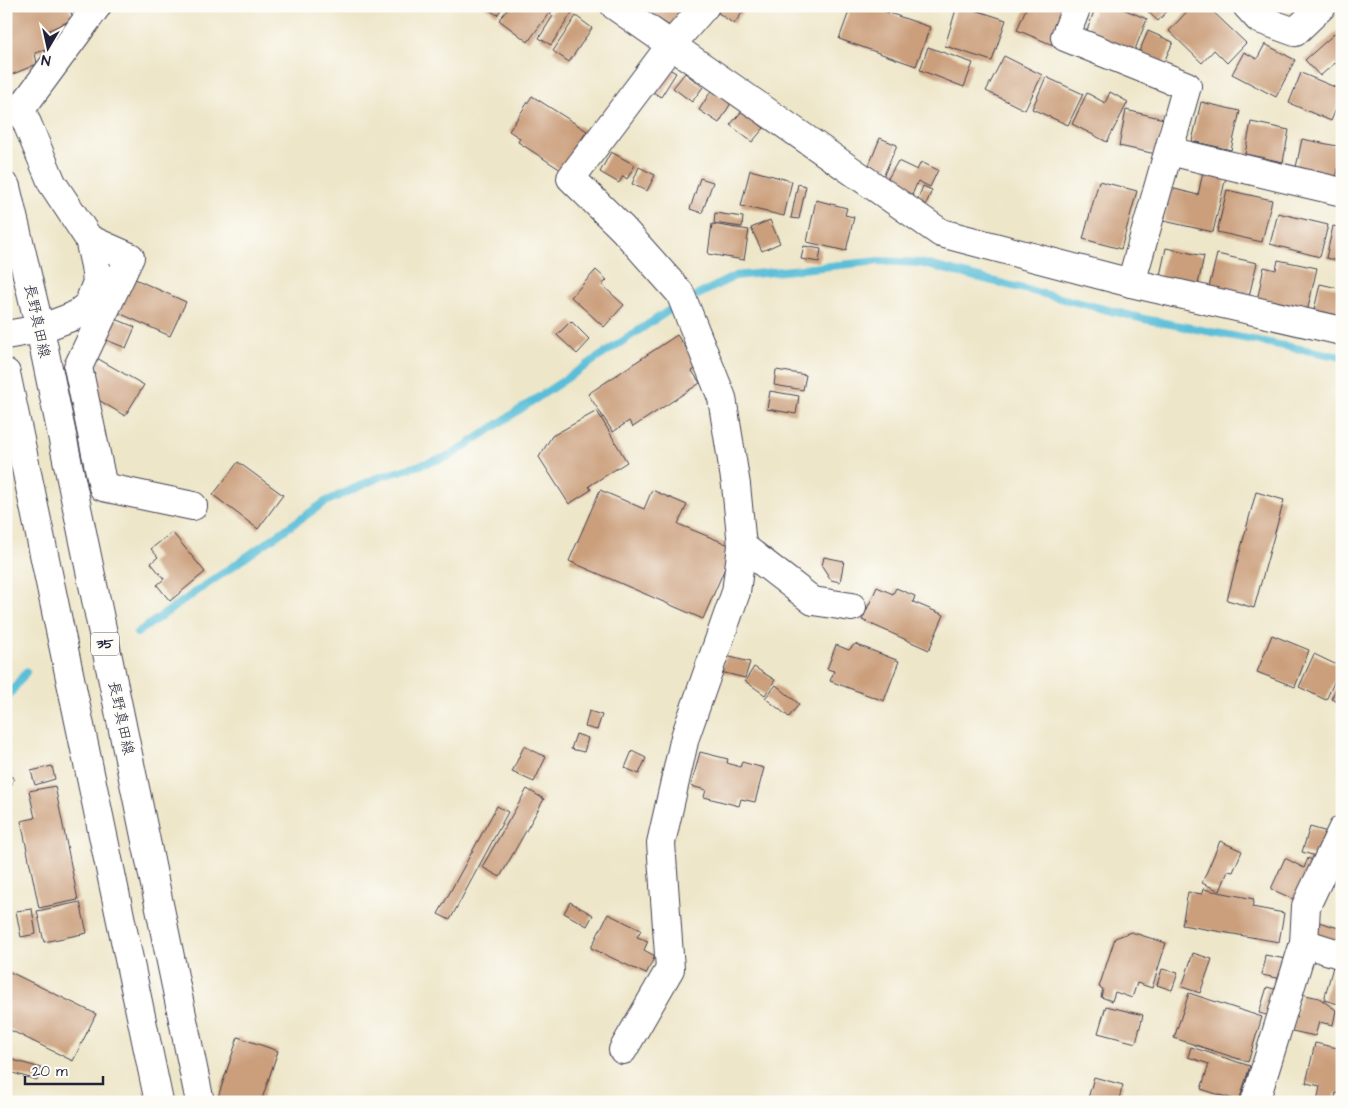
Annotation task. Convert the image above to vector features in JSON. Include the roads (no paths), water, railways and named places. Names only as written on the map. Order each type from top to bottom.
[{"type":"street","points":[[97,6],[21,109],[52,183],[89,239],[100,300]]},
{"type":"street","points":[[615,6],[941,233],[1132,282],[1342,332]]},
{"type":"street","points":[[623,1050],[670,969],[661,843],[685,737],[736,592],[742,546],[736,485],[722,398],[683,302],[623,229],[571,178],[671,45],[705,6]]},
{"type":"street","points":[[1077,6],[1066,37],[1187,86],[1132,282]]},
{"type":"street","points":[[1247,6],[1259,19],[1295,32],[1322,6]]},
{"type":"street","points":[[1169,150],[1342,192]]},
{"type":"street","name":"長野真田線","points":[[6,188],[40,329],[200,1102]]},
{"type":"street","points":[[89,239],[130,257],[100,300],[78,367],[103,487]]},
{"type":"street","points":[[6,335],[40,329],[74,316],[88,305],[100,300]]},
{"type":"street","points":[[48,372],[78,367]]},
{"type":"street","points":[[6,373],[159,1102]]},
{"type":"street","points":[[74,492],[103,487],[193,506]]},
{"type":"street","points":[[742,546],[813,601],[852,607]]},
{"type":"street","points":[[1255,1102],[1304,943],[1306,906],[1342,830]]},
{"type":"street","points":[[1304,943],[1342,954]]},
{"type":"waterway","points":[[137,633],[325,502],[377,478],[450,456],[674,307],[735,276],[879,261],[920,263],[1144,319],[1342,357]]},
{"type":"waterway","points":[[6,699],[26,672]]}]
